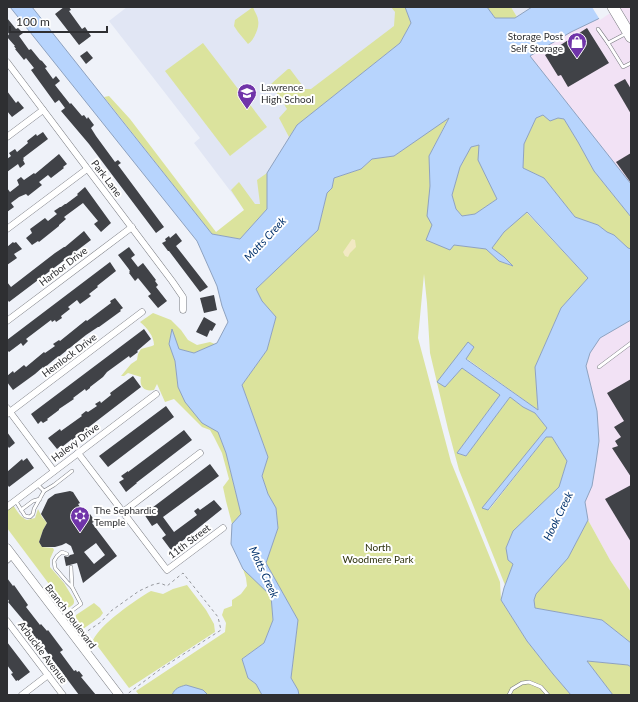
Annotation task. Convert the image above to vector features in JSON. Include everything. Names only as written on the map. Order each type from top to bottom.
[{"type":"highway","points":[[613,7],[627,31]]},
{"type":"street","name":"Park Lane","points":[[7,62],[172,281],[182,297],[183,310]]},
{"type":"street","points":[[7,137],[43,110]]},
{"type":"street","points":[[7,229],[87,169]]},
{"type":"street","name":"Harbor Drive","points":[[7,321],[132,227]]},
{"type":"street","name":"Hemlock Drive","points":[[8,412],[142,312]]},
{"type":"street","name":"Halevy Drive","points":[[7,506],[156,394]]},
{"type":"street","points":[[8,412],[54,471]]},
{"type":"street","points":[[78,453],[123,512],[200,453]]},
{"type":"street","name":"11th Street","points":[[123,512],[167,570],[223,528]]},
{"type":"street","name":"Branch Boulevard","points":[[7,548],[10,557],[61,619],[119,695]]},
{"type":"street","name":"Arbuckle Avenue","points":[[7,621],[63,695]]},
{"type":"street","points":[[22,695],[48,675]]},
{"type":"lane","points":[[598,29],[623,68],[631,63]]},
{"type":"lane","points":[[608,43],[627,31]]},
{"type":"lane","points":[[599,367],[631,343]]},
{"type":"lane","points":[[14,501],[17,502],[24,516],[30,517],[33,514],[34,509],[44,491],[72,471]]},
{"type":"lane","points":[[36,484],[44,491]]},
{"type":"lane","points":[[21,510],[33,501],[40,499]]},
{"type":"lane","points":[[67,554],[62,552],[57,556],[54,561],[55,568],[72,586]]},
{"type":"lane","points":[[61,619],[81,604],[72,586],[71,567]]},
{"type":"lane","points":[[509,695],[512,689],[522,683],[529,682],[541,687],[548,695]]},
{"type":"path","points":[[75,638],[101,622],[111,611],[139,590],[160,583],[167,586],[184,573],[218,617],[222,630],[162,668],[125,695]]},
{"type":"shaded area","name":"Lawrence High School","points":[[127,7],[405,7],[411,23],[267,173],[267,209],[247,213],[194,143],[200,138],[109,21]]},
{"type":"shaded area","points":[[511,7],[532,7],[517,17]]},
{"type":"shaded area","points":[[614,7],[631,7],[631,184],[530,56],[571,32],[598,19]]},
{"type":"shaded area","points":[[631,320],[631,592],[610,560],[588,520],[585,502],[592,486],[599,441],[597,411],[586,366],[590,353],[600,338]]},
{"type":"green space","points":[[253,7],[258,18],[258,26],[254,36],[248,44],[234,26],[235,20]]},
{"type":"green space","points":[[391,7],[405,7],[411,23],[400,43],[297,125],[289,137],[279,118],[287,109],[271,84],[288,69],[290,69],[305,89],[311,89],[394,26],[395,12]]},
{"type":"green space","points":[[487,7],[511,7],[517,17],[495,18]]},
{"type":"green space","points":[[203,43],[267,127],[230,156],[165,71]]},
{"type":"green space","points":[[109,96],[130,119],[216,232],[244,210],[231,190],[239,182],[255,204],[260,204],[257,180],[267,173],[267,209],[240,239],[212,234],[104,97]]},
{"type":"green space","points":[[543,115],[564,119],[594,171],[631,217],[631,249],[614,235],[598,225],[575,217],[544,178],[523,168],[524,144],[536,118]]},
{"type":"green space","name":"North Woodmere Park","points":[[449,117],[429,156],[430,186],[454,245],[486,249],[499,261],[512,266],[504,257],[492,248],[504,232],[526,212],[588,278],[561,308],[535,367],[538,410],[466,358],[445,387],[462,368],[500,395],[457,453],[466,456],[510,397],[523,407],[535,413],[547,428],[483,508],[489,510],[546,437],[552,437],[567,461],[559,487],[513,531],[506,548],[513,564],[505,585],[459,470],[448,429],[430,353],[424,274],[418,338],[451,462],[500,582],[501,600],[527,641],[571,695],[299,695],[298,690],[291,678],[298,620],[266,563],[278,528],[276,508],[268,494],[262,476],[268,457],[242,385],[267,350],[276,317],[262,301],[256,289],[318,230],[327,193],[332,188],[334,178],[361,169],[372,159],[394,156]]},
{"type":"green space","points":[[479,145],[479,160],[497,199],[475,214],[462,216],[456,209],[452,195],[460,167],[471,147]]},
{"type":"green space","points":[[153,313],[171,320],[188,340],[197,345],[210,342],[215,344],[194,353],[179,349],[172,330],[169,344],[175,361],[178,387],[218,432],[226,453],[241,514],[232,524],[223,487],[229,479],[222,453],[210,430],[202,427],[174,399],[165,402],[157,384],[154,390],[147,390],[142,386],[141,377],[128,373],[121,376],[131,364],[137,360],[141,349],[154,345],[150,332],[140,322]]},
{"type":"green space","points":[[13,505],[17,512],[27,520],[35,518],[38,509],[47,523],[39,542],[42,547],[53,548],[54,550],[50,559],[50,567],[64,583],[74,600],[74,603],[67,608],[7,528],[7,511]]},
{"type":"green space","points":[[588,520],[610,560],[631,592],[631,643],[602,620],[535,608],[534,600],[536,594],[568,558]]},
{"type":"green space","points":[[243,569],[271,595],[273,620],[264,643],[242,659],[248,678],[256,684],[262,695],[208,695],[203,690],[173,692],[172,695],[139,695],[136,691],[225,632],[226,623],[222,615],[224,609],[232,606],[232,600],[241,594],[247,586]]},
{"type":"green space","points":[[187,585],[206,610],[214,624],[215,632],[129,688],[93,640],[103,627],[111,620],[136,600],[151,591],[163,594]]},
{"type":"green space","points":[[94,603],[103,613],[100,617],[83,629],[76,619],[76,615]]},
{"type":"green space","points":[[587,661],[628,665],[631,667],[631,695],[613,695]]},
{"type":"sand","points":[[352,239],[355,240],[356,247],[348,257],[345,256],[343,252]]},
{"type":"water","points":[[10,7],[32,7],[212,234],[240,239],[267,209],[267,173],[297,125],[400,43],[411,23],[405,7],[487,7],[495,18],[515,18],[532,7],[614,7],[598,19],[571,32],[530,56],[631,184],[631,217],[594,171],[564,119],[558,118],[550,121],[543,115],[536,118],[524,144],[523,168],[544,178],[575,217],[598,225],[614,235],[631,249],[631,320],[600,338],[590,353],[586,366],[597,411],[599,441],[592,486],[585,502],[588,520],[568,558],[536,594],[534,600],[535,608],[602,620],[631,643],[631,667],[628,665],[587,661],[613,695],[571,695],[527,641],[501,600],[513,564],[508,560],[506,548],[513,531],[559,487],[567,461],[552,437],[546,437],[488,510],[482,508],[547,428],[535,413],[523,407],[510,397],[466,456],[457,453],[500,395],[462,368],[445,387],[437,382],[468,342],[474,347],[466,359],[538,410],[535,367],[561,308],[588,278],[527,212],[504,232],[492,248],[513,266],[499,261],[486,249],[454,245],[450,250],[426,240],[432,225],[427,216],[430,186],[429,156],[449,118],[394,156],[372,159],[361,169],[334,178],[332,188],[327,193],[318,230],[256,289],[262,301],[276,317],[267,350],[242,385],[268,457],[262,476],[268,494],[276,508],[278,528],[266,563],[298,620],[291,678],[298,690],[299,695],[262,695],[256,684],[248,678],[242,659],[264,643],[273,620],[271,596],[243,569],[231,544],[232,524],[241,514],[226,453],[218,432],[202,423],[185,402],[178,387],[175,361],[169,344],[172,329],[179,349],[194,353],[217,343],[228,322],[217,286],[197,241]],"holes":[[[479,145],[478,160],[497,199],[475,214],[462,216],[456,209],[452,195],[460,167],[471,147]]]},
{"type":"water","points":[[186,685],[203,690],[208,695],[172,695],[178,688]]},
{"type":"pier","points":[[592,7],[616,7],[616,9],[600,20]]},
{"type":"building","points":[[64,7],[69,7],[71,10],[69,11],[82,29],[85,27],[91,36],[79,45],[55,14]]},
{"type":"building","points":[[7,18],[16,29],[18,28],[23,33],[19,36],[29,50],[31,49],[47,67],[45,68],[53,79],[56,76],[60,81],[55,85],[70,104],[71,103],[82,116],[84,115],[87,119],[88,117],[94,125],[91,128],[115,162],[118,160],[121,163],[118,165],[164,227],[156,233],[89,144],[61,111],[65,108],[59,100],[55,103],[31,70],[34,68],[26,58],[24,60],[15,49],[15,46],[7,37],[9,34],[7,31]]},
{"type":"building","name":"Storage Post Self Storage","points":[[587,28],[609,63],[568,87],[561,75],[558,76],[545,55]]},
{"type":"building","points":[[87,51],[93,58],[86,64],[80,56]]},
{"type":"building","points":[[625,79],[631,89],[631,114],[614,85]]},
{"type":"building","points":[[7,91],[16,103],[18,101],[24,108],[12,117],[7,111]]},
{"type":"building","points":[[43,132],[48,139],[23,158],[25,164],[20,168],[18,164],[7,172],[7,159],[11,156],[9,153],[15,149],[17,152],[36,134],[37,136]]},
{"type":"building","points":[[631,153],[631,183],[616,162]]},
{"type":"building","points":[[59,154],[67,164],[63,167],[64,168],[51,178],[48,175],[39,182],[42,185],[28,196],[26,194],[11,203],[14,207],[7,212],[7,188],[10,192],[19,185],[17,180],[21,177],[24,180],[34,173],[35,174]]},
{"type":"building","points":[[85,187],[111,223],[101,232],[94,224],[98,221],[83,203],[64,217],[66,219],[59,226],[39,242],[38,241],[32,245],[26,238],[32,233],[30,229],[45,218],[48,221],[57,214],[54,211],[78,195],[77,194]]},
{"type":"building","points":[[84,231],[91,240],[9,302],[7,299],[7,282],[11,287]]},
{"type":"building","points":[[176,233],[182,241],[176,246],[208,287],[200,292],[162,243],[166,241],[165,239],[169,236],[170,238]]},
{"type":"building","points":[[13,242],[16,242],[22,249],[14,254],[17,258],[7,265],[7,247]]},
{"type":"building","points":[[129,247],[135,255],[131,258],[138,267],[143,263],[156,280],[155,281],[158,285],[156,287],[167,301],[158,308],[148,296],[151,294],[138,278],[135,281],[129,273],[130,271],[118,255]]},
{"type":"building","points":[[110,262],[116,271],[89,294],[91,296],[80,304],[77,300],[68,307],[70,309],[61,316],[62,318],[56,322],[55,320],[52,322],[51,320],[26,339],[28,341],[23,346],[21,343],[9,352],[7,350],[7,340]]},
{"type":"building","points":[[214,295],[217,310],[204,313],[200,298]]},
{"type":"building","points":[[115,298],[123,308],[120,310],[121,311],[86,335],[13,390],[7,382],[7,376],[13,371],[14,373],[24,365],[26,367],[44,352],[45,353],[55,346],[53,344],[59,340],[60,341],[86,320],[87,321],[111,303],[110,301]]},
{"type":"building","points":[[204,317],[216,324],[212,331],[210,330],[207,337],[196,332]]},
{"type":"building","points":[[144,329],[151,339],[137,351],[138,352],[130,358],[129,356],[107,372],[90,388],[86,391],[85,389],[73,398],[74,399],[47,419],[48,420],[43,423],[41,421],[38,424],[31,414]]},
{"type":"building","points":[[133,376],[141,387],[72,440],[57,449],[48,438],[60,429],[61,431],[82,416],[81,415],[86,411],[88,412],[97,406],[95,404],[100,401],[101,403],[111,395],[110,393]]},
{"type":"building","points":[[631,379],[631,477],[612,448],[618,446],[615,441],[621,437],[614,427],[624,421],[607,393]]},
{"type":"building","points":[[166,406],[174,417],[108,467],[99,456]]},
{"type":"building","points":[[184,430],[192,440],[126,492],[119,482],[124,479],[121,476]]},
{"type":"building","points":[[7,432],[15,443],[9,448],[7,445]]},
{"type":"building","points":[[27,458],[34,468],[9,487],[7,484],[7,472],[22,459],[23,461]]},
{"type":"building","points":[[210,464],[219,476],[163,517],[174,532],[197,515],[194,511],[198,508],[200,510],[214,500],[222,509],[171,550],[162,538],[166,535],[157,523],[152,526],[144,514]]},
{"type":"building","points":[[631,485],[631,542],[605,499]]},
{"type":"building","points":[[70,491],[73,492],[80,503],[78,504],[87,516],[90,514],[95,521],[92,523],[117,556],[83,583],[77,563],[66,566],[64,556],[68,557],[74,554],[71,546],[66,543],[55,547],[42,547],[39,542],[47,523],[41,514],[48,499],[55,494]],"holes":[[[96,543],[105,555],[94,564],[84,552]]]},
{"type":"building","points":[[7,578],[13,586],[14,585],[28,605],[26,607],[40,625],[41,624],[47,631],[48,630],[63,650],[60,652],[74,671],[79,671],[83,676],[81,677],[96,695],[79,695],[37,638],[36,639],[23,622],[24,621],[8,602]]},
{"type":"building","points":[[7,642],[30,672],[18,681],[16,681],[11,674],[13,673],[7,665]]},
{"type":"place","name":"Storage Post Self Storage","points":[[577,59]]},
{"type":"place","name":"Lawrence High School","points":[[247,110]]},
{"type":"place","name":"The Sephardic Temple","points":[[80,533]]},
{"type":"water label","name":"Motts Creek","points":[[265,239]]},
{"type":"water label","name":"Hook Creek","points":[[558,516]]},
{"type":"water label","name":"Motts Creek","points":[[264,572]]}]
